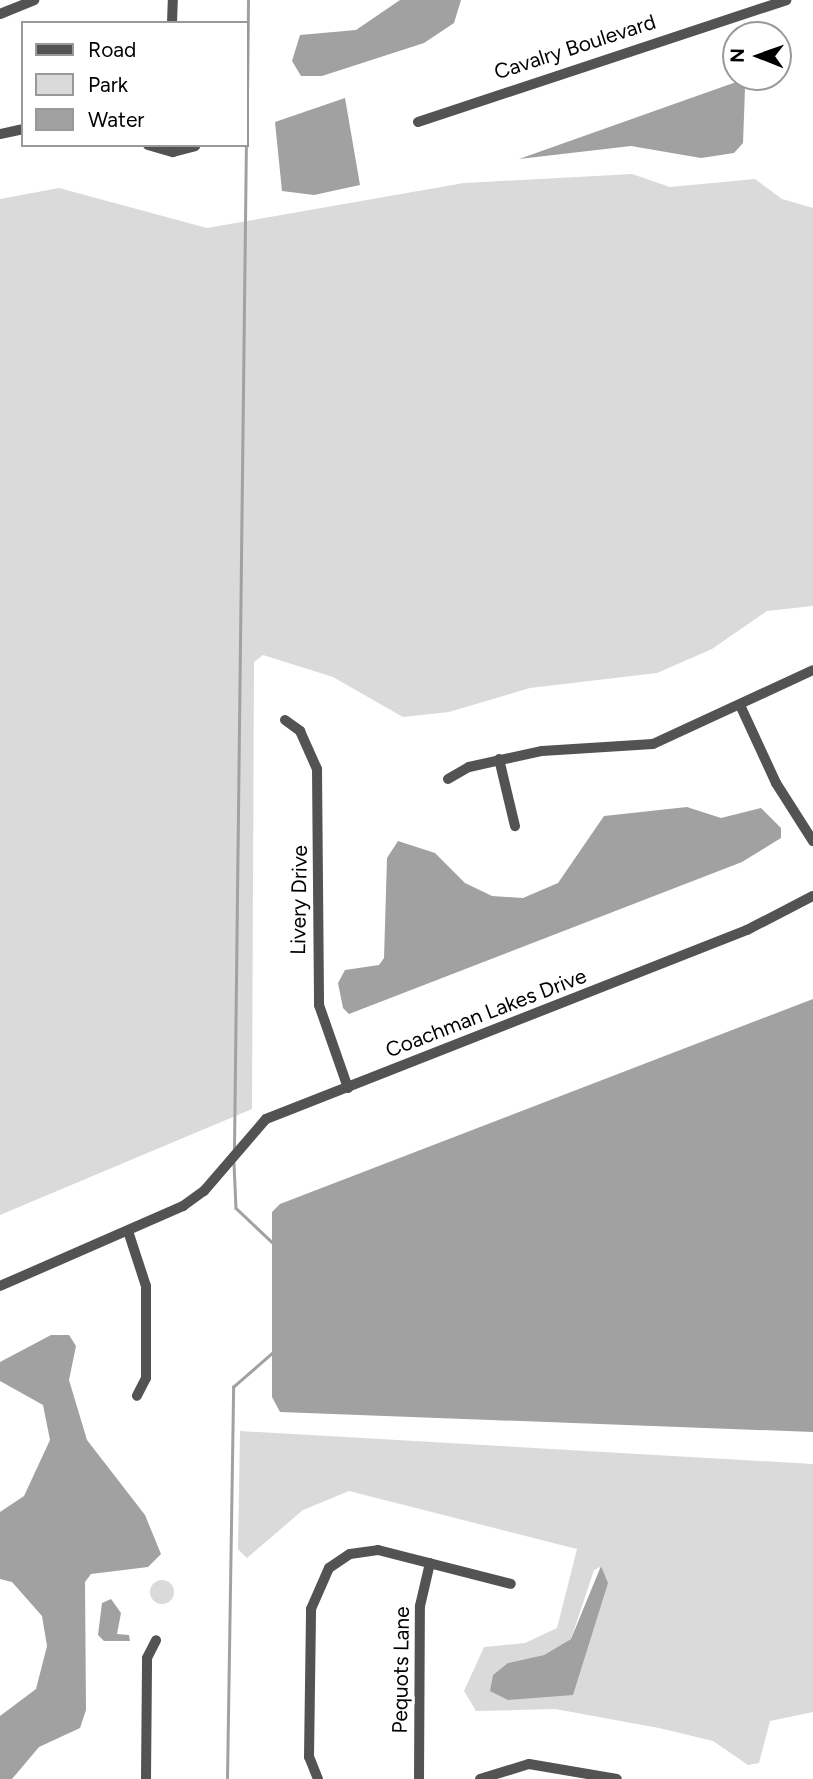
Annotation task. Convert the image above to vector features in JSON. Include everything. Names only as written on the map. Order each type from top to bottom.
[{"type":"street","points":[[0,15],[34,0]]},
{"type":"street","points":[[172,21],[173,0]]},
{"type":"street","name":"Cavalry Boulevard","points":[[418,122],[786,0]]},
{"type":"street","points":[[0,134],[21,130]]},
{"type":"street","points":[[155,147],[173,152],[191,147]]},
{"type":"street","points":[[448,779],[499,759],[653,744],[813,670]]},
{"type":"street","points":[[740,705],[776,783],[813,841]]},
{"type":"street","name":"Livery Drive","points":[[285,719],[300,731],[317,769],[318,993],[348,1088]]},
{"type":"street","points":[[499,759],[515,826]]},
{"type":"street","name":"Coachman Lakes Drive","points":[[128,1231],[197,1197],[261,1122],[747,930],[813,896]]},
{"type":"street","points":[[0,1286],[128,1231],[146,1286],[146,1378],[137,1396]]},
{"type":"street","points":[[318,1779],[309,1757],[311,1609],[316,1587],[334,1564],[378,1550],[511,1584]]},
{"type":"street","name":"Pequots Lane","points":[[419,1779],[420,1606],[430,1563]]},
{"type":"street","points":[[146,1779],[147,1658],[156,1640]]},
{"type":"street","points":[[480,1779],[529,1764],[618,1779]]},
{"type":"green space","points":[[632,174],[670,187],[755,179],[782,199],[813,208],[813,606],[767,611],[712,649],[657,673],[530,688],[449,712],[403,717],[333,677],[263,655],[254,662],[252,1109],[0,1215],[0,199],[59,188],[207,228],[464,183]]},
{"type":"green space","points":[[240,1431],[813,1464],[813,1712],[770,1721],[759,1763],[748,1765],[713,1741],[659,1728],[555,1709],[476,1711],[464,1691],[484,1647],[525,1643],[557,1628],[577,1549],[349,1491],[303,1510],[247,1558],[238,1549]],"holes":[[[602,1566],[573,1694],[508,1663],[544,1655],[571,1639],[594,1570]]]},
{"type":"green space","points":[[162,1580],[170,1584],[174,1592],[170,1600],[162,1604],[154,1600],[150,1592],[154,1584]]},
{"type":"water","points":[[400,0],[461,0],[454,23],[424,43],[322,76],[301,76],[292,61],[300,35],[356,30]]},
{"type":"water","points":[[722,87],[722,91],[745,91],[743,143],[734,153],[701,158],[631,146],[519,159]]},
{"type":"water","points":[[345,98],[360,185],[314,195],[282,191],[275,122]]},
{"type":"water","points":[[687,807],[721,818],[761,808],[781,828],[781,838],[742,862],[349,1014],[343,1008],[338,983],[345,970],[379,965],[384,958],[387,858],[398,841],[435,853],[465,883],[492,896],[523,898],[558,883],[604,816]]},
{"type":"water","points":[[813,999],[813,1432],[280,1412],[272,1397],[272,1212],[280,1204]]},
{"type":"water","points":[[51,1335],[69,1335],[76,1346],[69,1380],[87,1440],[145,1515],[161,1554],[148,1567],[91,1574],[85,1582],[86,1710],[80,1728],[39,1747],[12,1779],[0,1779],[0,1716],[36,1689],[47,1646],[42,1616],[12,1582],[0,1579],[0,1512],[24,1496],[50,1440],[43,1405],[0,1381],[0,1362]]},
{"type":"water","points":[[601,1566],[608,1583],[573,1695],[508,1700],[490,1691],[493,1675],[508,1663],[544,1655],[571,1639]]},
{"type":"water","points":[[111,1599],[121,1613],[117,1634],[129,1635],[130,1641],[104,1641],[98,1635],[102,1603]]},
{"type":"waterway","points":[[248,0],[248,21]]},
{"type":"waterway","points":[[234,1149],[246,147]]},
{"type":"waterway","points":[[234,1163],[236,1208],[272,1242]]},
{"type":"waterway","points":[[227,1779],[233,1387],[272,1353]]}]
